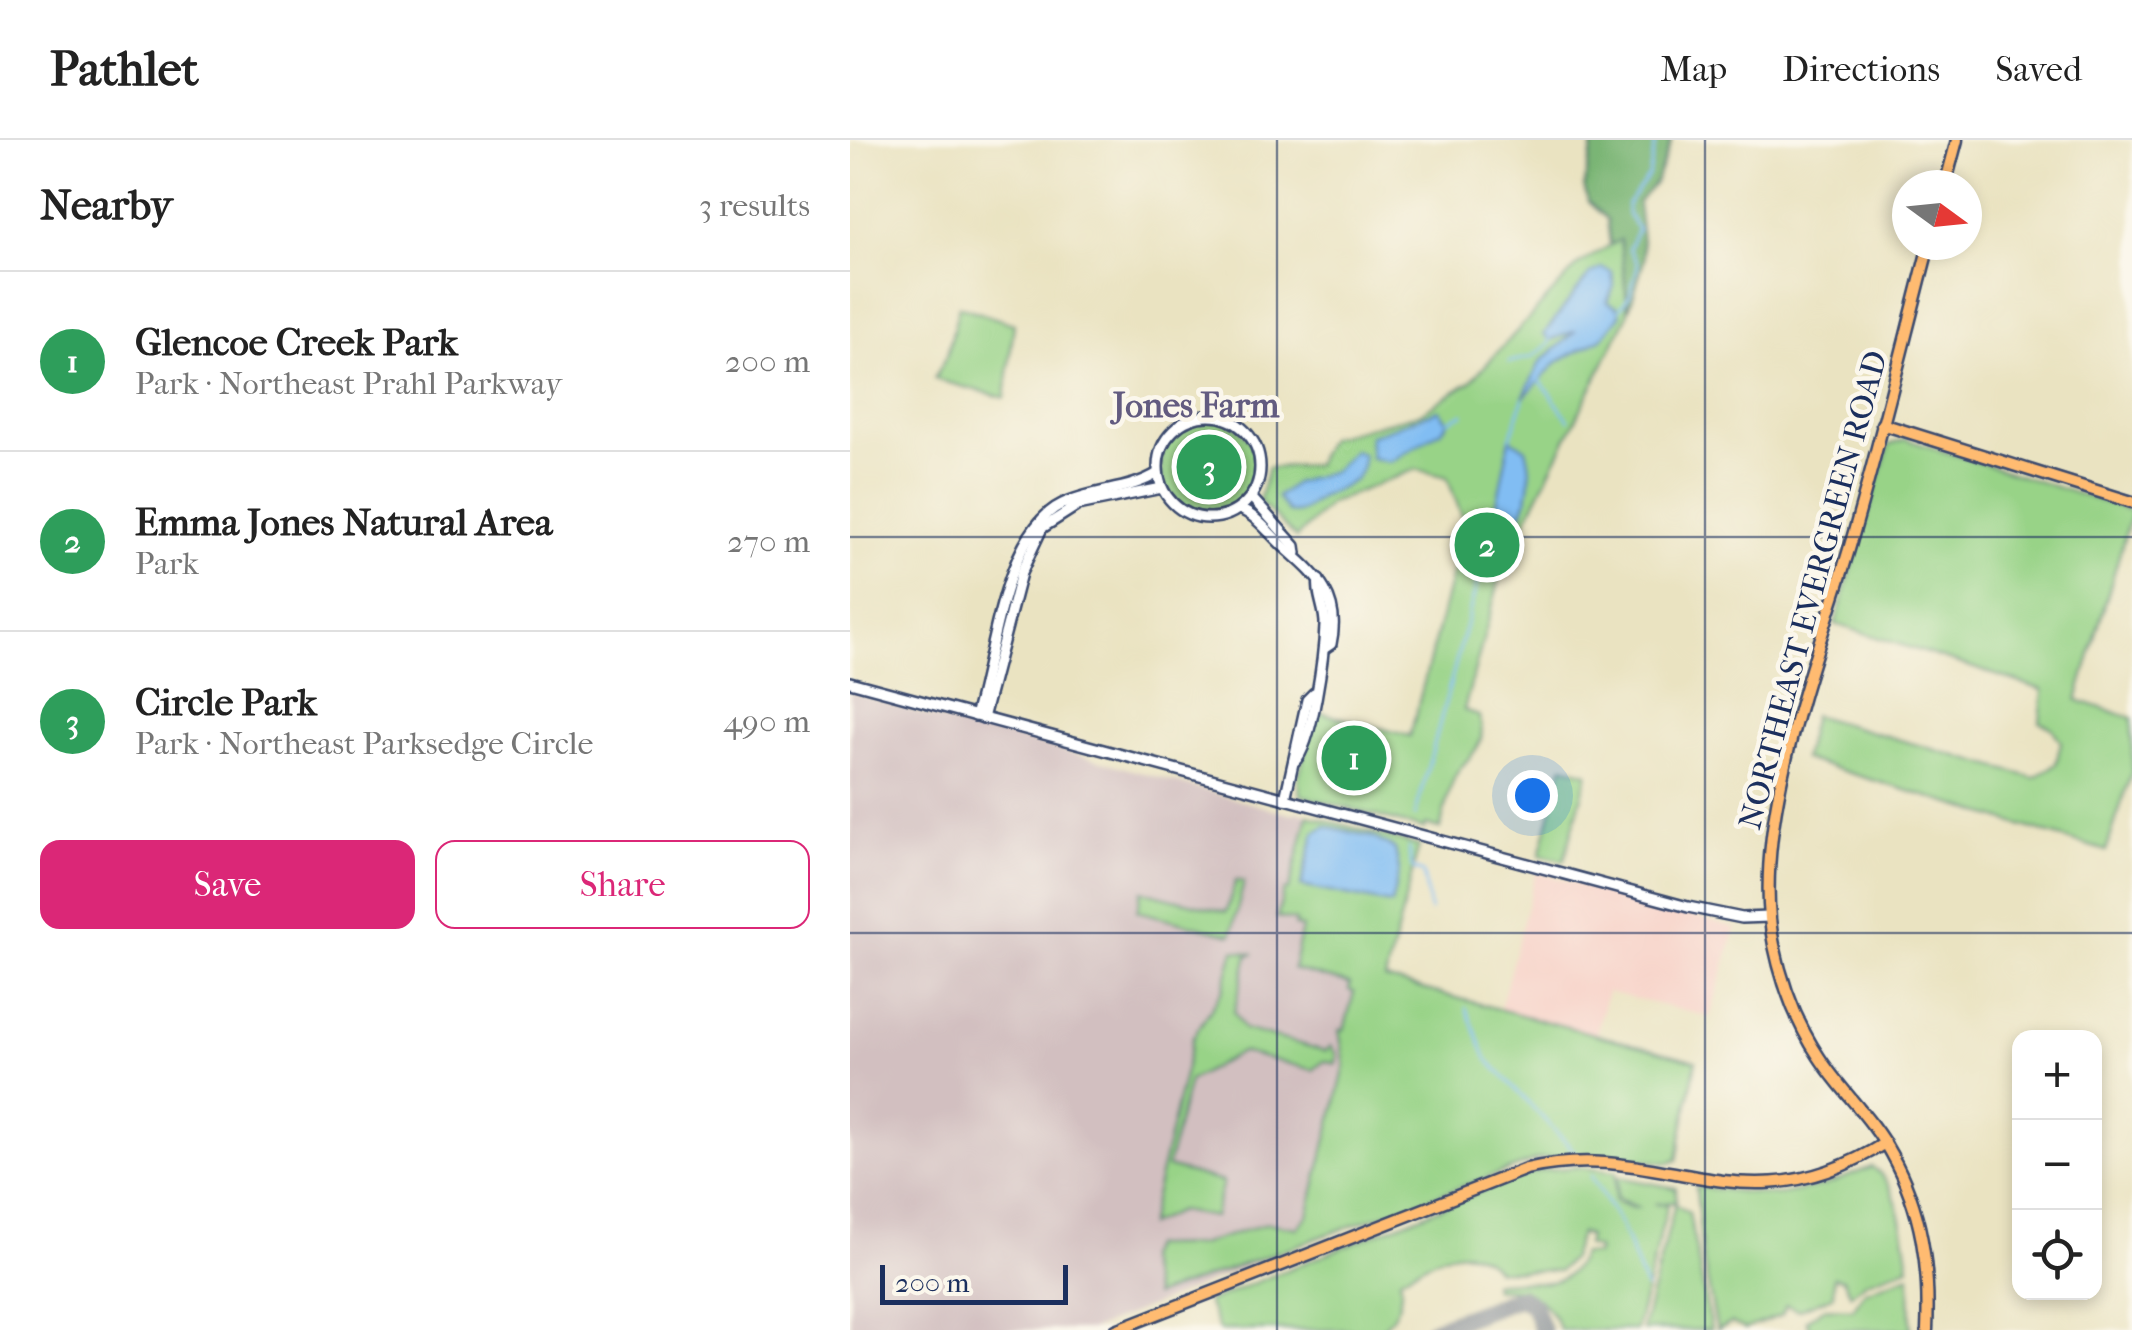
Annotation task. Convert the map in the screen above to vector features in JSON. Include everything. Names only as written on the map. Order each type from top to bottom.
[{"type":"main road","points":[[1949,170],[1957,140]]},
{"type":"main road","name":"NORTHEAST EVERGREEN ROAD","points":[[1925,260],[1773,826],[1770,917],[1782,977],[1805,1033],[1884,1142],[1906,1187],[1924,1244],[1927,1330]]},
{"type":"main road","points":[[1882,424],[2132,502]]},
{"type":"main road","points":[[1116,1330],[1526,1169],[1598,1162],[1727,1183],[1770,1185],[1823,1174],[1884,1142]]},
{"type":"street","points":[[1202,416],[1224,418],[1248,433],[1258,453],[1260,476],[1251,497],[1239,509],[1216,518],[1192,516],[1177,507],[1162,488],[1158,473],[1161,449],[1179,426],[1202,416]]},
{"type":"street","points":[[979,716],[1018,557],[1032,530],[1060,505],[1158,473]]},
{"type":"street","points":[[979,716],[1020,572],[1038,533],[1067,509],[1162,488]]},
{"type":"street","points":[[1251,497],[1295,546],[1296,553]]},
{"type":"street","points":[[1239,509],[1296,553],[1325,583],[1333,612],[1333,636],[1325,648],[1314,692],[1307,700],[1285,799]]},
{"type":"street","points":[[850,682],[1688,907],[1733,917],[1770,917]]},
{"type":"shaded area","points":[[850,692],[982,732],[990,730],[1289,814],[1299,812],[1419,846],[1315,1239],[1092,1330],[850,1330]]},
{"type":"shaded area","points":[[1536,872],[1736,928],[1710,1017],[1607,992],[1596,1034],[1500,1009]]},
{"type":"green space","points":[[1594,140],[1672,140],[1656,182],[1638,203],[1644,260],[1629,310],[1620,240],[1610,245],[1607,219],[1588,202],[1584,187]]},
{"type":"green space","points":[[1620,239],[1628,314],[1503,567],[1464,710],[1479,716],[1482,735],[1477,749],[1454,779],[1440,829],[1426,825],[1424,829],[1300,795],[1298,779],[1315,711],[1410,736],[1465,524],[1447,477],[1416,469],[1330,503],[1296,538],[1259,501],[1268,468],[1315,465],[1328,438],[1419,414],[1470,382],[1578,265]]},
{"type":"green space","points":[[959,306],[1014,324],[1005,398],[934,379],[947,355]]},
{"type":"green space","points":[[1209,419],[1227,423],[1243,433],[1253,449],[1257,467],[1253,485],[1243,501],[1227,511],[1209,515],[1191,511],[1175,501],[1165,485],[1161,467],[1165,449],[1175,433],[1191,423]]},
{"type":"green space","points":[[1905,439],[2132,511],[2077,700],[2132,718],[2132,771],[2106,851],[1803,759],[1813,715],[2034,778],[2056,764],[2061,742],[2052,728],[2040,722],[2043,690],[1835,624],[1889,445]]},
{"type":"green space","points":[[1563,766],[1588,773],[1564,861],[1540,855]]},
{"type":"green space","points":[[1308,815],[1419,846],[1385,979],[1696,1061],[1677,1160],[1669,1163],[1591,1155],[1539,1159],[1154,1296],[1145,1256],[1151,1246],[1199,1245],[1268,1223],[1297,1228],[1308,1215],[1345,1066],[1339,1030],[1344,1030],[1354,992],[1349,990],[1350,984],[1293,969],[1302,928],[1295,926],[1296,921],[1277,917],[1284,891],[1289,890]],"holes":[[[1326,826],[1372,837],[1395,849],[1399,870],[1391,904],[1301,886],[1315,832]]]},
{"type":"green space","points":[[1236,880],[1244,882],[1231,935],[1137,911],[1142,891],[1226,912]]},
{"type":"green space","points":[[1234,950],[1254,954],[1248,955],[1234,1012],[1244,1029],[1326,1051],[1331,1046],[1337,1054],[1336,1064],[1324,1061],[1313,1070],[1241,1052],[1189,1081],[1167,1167],[1223,1182],[1214,1217],[1179,1211],[1148,1225],[1193,1037],[1223,990]]},
{"type":"green space","points":[[1577,1167],[1616,1172],[1615,1201],[1632,1208],[1637,1207],[1616,1198],[1618,1177],[1676,1188],[1676,1202],[1654,1204],[1668,1204],[1636,1330],[1560,1330],[1550,1310],[1535,1297],[1516,1290],[1494,1289],[1493,1283],[1555,1281],[1565,1276],[1582,1254],[1596,1255],[1598,1249],[1586,1245],[1588,1236],[1580,1233],[1571,1258],[1559,1271],[1497,1270],[1475,1254],[1462,1252],[1437,1258],[1400,1278],[1398,1307],[1381,1330],[1219,1330],[1207,1302],[1509,1180],[1543,1170]]},
{"type":"green space","points":[[1872,1167],[1895,1198],[1909,1267],[1867,1281],[1851,1294],[1843,1279],[1834,1277],[1833,1296],[1797,1310],[1786,1305],[1782,1315],[1745,1329],[1732,1323],[1717,1330],[1702,1254],[1696,1187],[1775,1195],[1823,1186]]},
{"type":"green space","points":[[1675,1204],[1689,1213],[1711,1330],[1642,1330]]},
{"type":"green space","points":[[1910,1275],[1911,1330],[1810,1330],[1806,1320],[1824,1308],[1853,1309],[1865,1291]]},
{"type":"water","points":[[1602,268],[1612,272],[1614,286],[1607,302],[1617,307],[1620,315],[1602,338],[1557,362],[1523,398],[1540,362],[1576,331],[1550,340],[1544,334],[1589,275]]},
{"type":"water","points":[[1439,410],[1448,422],[1442,430],[1390,462],[1371,458],[1369,436]]},
{"type":"water","points":[[1510,438],[1526,449],[1528,491],[1511,530],[1488,548]]},
{"type":"water","points":[[1354,450],[1363,455],[1356,478],[1303,510],[1288,512],[1277,497],[1295,483],[1334,471]]},
{"type":"water","points":[[1326,826],[1372,837],[1395,849],[1399,870],[1391,904],[1301,886],[1315,832]]},
{"type":"waterway","points":[[1618,311],[1630,295],[1638,265],[1629,248],[1638,229],[1627,214],[1627,205],[1649,176],[1656,140]]},
{"type":"waterway","points":[[1509,362],[1532,357],[1549,344],[1550,337]]},
{"type":"waterway","points":[[1539,379],[1569,420]]},
{"type":"waterway","points":[[1510,439],[1523,399]]},
{"type":"waterway","points":[[1448,421],[1463,414]]},
{"type":"waterway","points":[[1415,816],[1487,546]]},
{"type":"waterway","points":[[1408,848],[1412,868],[1423,873],[1430,911]]},
{"type":"waterway","points":[[1466,1008],[1487,1059],[1575,1152]]},
{"type":"waterway","points":[[1591,1176],[1621,1226],[1646,1289]]},
{"type":"taxiway","points":[[1432,1330],[1520,1297],[1533,1305],[1542,1330]]},
{"type":"place","name":"Circle Park","points":[[1209,467]]},
{"type":"place","name":"Emma Jones Natural Area","points":[[1487,545]]},
{"type":"place","name":"Glencoe Creek Park","points":[[1354,758]]},
{"type":"district","name":"Jones Farm","points":[[1196,405]]}]
